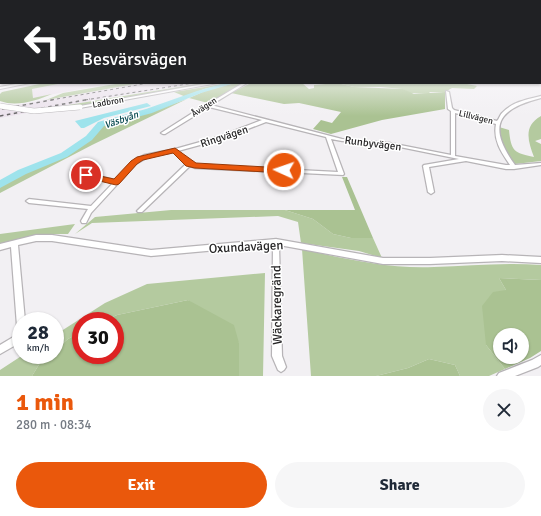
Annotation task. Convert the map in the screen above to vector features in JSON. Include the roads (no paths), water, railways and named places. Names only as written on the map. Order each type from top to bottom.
[{"type":"street","points":[[0,88],[22,84]]},
{"type":"street","name":"Ladbron","points":[[0,106],[16,110],[39,111],[80,107],[210,84]]},
{"type":"street","name":"Åvägen","points":[[163,133],[243,84]]},
{"type":"street","points":[[447,92],[450,109],[453,111],[453,156]]},
{"type":"street","points":[[514,167],[499,144],[496,133],[498,123],[510,108],[518,104],[541,98]]},
{"type":"street","name":"Runbyvägen","points":[[207,105],[328,136],[390,144],[514,167],[541,164]]},
{"type":"street","name":"Lillvägen","points":[[453,111],[498,123]]},
{"type":"street","name":"Ringvägen","points":[[84,221],[93,208],[116,182],[134,163],[140,159],[220,138],[267,120]]},
{"type":"street","points":[[175,150],[189,164],[210,168],[341,174],[328,136]]},
{"type":"street","points":[[431,192],[425,168],[426,166],[466,159]]},
{"type":"street","points":[[140,211],[189,164]]},
{"type":"street","points":[[86,175],[116,182]]},
{"type":"street","points":[[29,201],[93,208]]},
{"type":"street","name":"Oxundavägen","points":[[0,247],[36,238],[59,238],[151,253],[276,242],[383,261],[502,258],[541,260]]},
{"type":"street","name":"Wäckaregränd","points":[[276,242],[277,356],[281,368]]},
{"type":"street","points":[[14,243],[20,312]]},
{"type":"street","points":[[0,350],[12,343]]},
{"type":"street","points":[[502,376],[541,360]]},
{"type":"water","points":[[147,103],[151,106],[104,118],[84,128],[81,128],[75,121]]},
{"type":"waterway","name":"Väsbyån","points":[[0,185],[22,172],[64,155],[89,138],[101,124],[149,111],[199,92],[228,84]]},
{"type":"railway","points":[[51,100],[143,84]]},
{"type":"railway","points":[[85,100],[188,84]]},
{"type":"railway","points":[[2,109],[57,99]]},
{"type":"railway","points":[[0,116],[90,99]]}]
